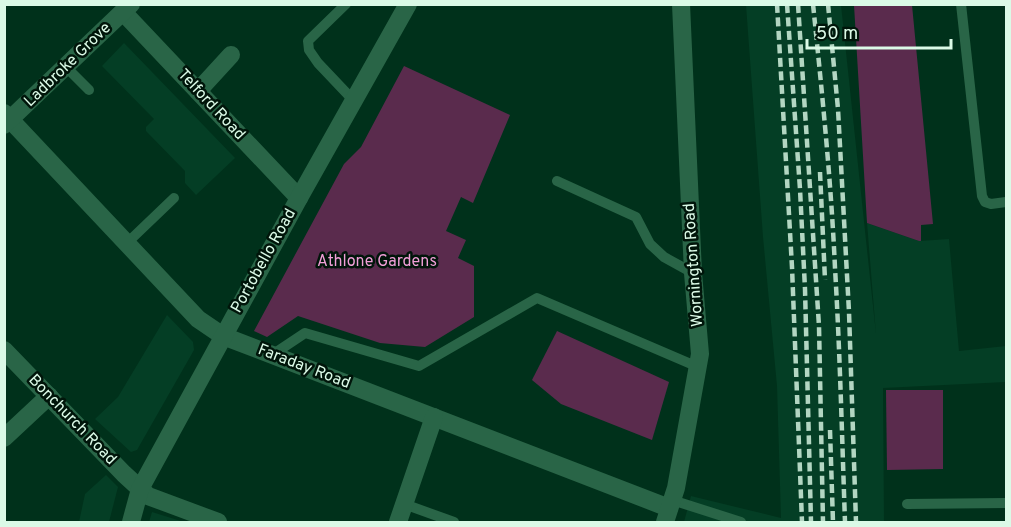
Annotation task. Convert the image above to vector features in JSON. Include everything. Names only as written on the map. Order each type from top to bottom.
[{"type":"street","name":"Portobello Road","points":[[130,522],[140,489],[408,4]]},
{"type":"street","name":"Wornington Road","points":[[669,510],[676,488],[700,354],[693,273],[681,4]]},
{"type":"street","name":"Ladbroke Grove","points":[[6,120],[66,67],[127,8]]},
{"type":"street","name":"Telford Road","points":[[127,8],[198,91],[299,198]]},
{"type":"street","points":[[198,91],[231,55]]},
{"type":"street","name":"Faraday Road","points":[[6,120],[198,319],[223,336],[669,510]]},
{"type":"street","name":"Bonchurch Road","points":[[4,350],[148,496],[218,522]]},
{"type":"street","points":[[4,438],[49,396]]},
{"type":"street","points":[[398,522],[434,417]]},
{"type":"lane","points":[[346,4],[308,41],[309,50],[318,63],[354,101]]},
{"type":"lane","points":[[961,4],[982,195],[985,202],[991,204],[1006,202]]},
{"type":"lane","points":[[66,67],[88,90]]},
{"type":"lane","points":[[557,181],[636,217],[650,244],[664,258],[693,273]]},
{"type":"lane","points":[[127,243],[174,198]]},
{"type":"lane","points":[[272,355],[305,333],[419,366],[537,298],[698,367]]},
{"type":"lane","points":[[907,504],[1006,503]]},
{"type":"lane","points":[[404,504],[454,522]]},
{"type":"lane","points":[[669,510],[741,522]]},
{"type":"shaded area","points":[[746,5],[841,5],[876,334],[867,223],[919,241],[949,239],[959,351],[1006,346],[1006,382],[883,388],[884,522],[684,522],[691,496],[781,518],[777,386],[763,237]]},
{"type":"shaded area","points":[[124,43],[235,158],[196,195],[185,183],[185,171],[146,131],[146,127],[154,119],[102,66]]},
{"type":"shaded area","points":[[167,315],[193,342],[194,350],[137,450],[131,452],[95,419],[118,397]]},
{"type":"shaded area","points":[[106,475],[118,487],[109,522],[79,522],[85,494]]},
{"type":"shaded area","points":[[152,512],[184,522],[149,522]]},
{"type":"green space","points":[[854,5],[912,5],[933,224],[921,225],[921,241],[867,223]]},
{"type":"green space","name":"Athlone Gardens","points":[[404,66],[510,115],[473,203],[461,197],[446,231],[466,240],[458,258],[474,266],[474,317],[425,347],[380,343],[298,316],[267,337],[254,331],[344,164],[361,147]]},
{"type":"green space","points":[[557,331],[669,382],[652,440],[561,404],[532,380]]},
{"type":"green space","points":[[886,390],[943,390],[943,469],[887,470]]},
{"type":"railway","points":[[777,4],[792,267],[802,522]]},
{"type":"railway","points":[[787,4],[805,289],[811,522]]},
{"type":"railway","points":[[798,4],[819,326],[823,522]]},
{"type":"railway","points":[[813,4],[833,235],[845,522]]},
{"type":"railway","points":[[828,4],[838,109],[849,312],[856,522]]},
{"type":"railway","points":[[820,172],[825,280]]},
{"type":"railway","points":[[830,430],[833,522]]}]
